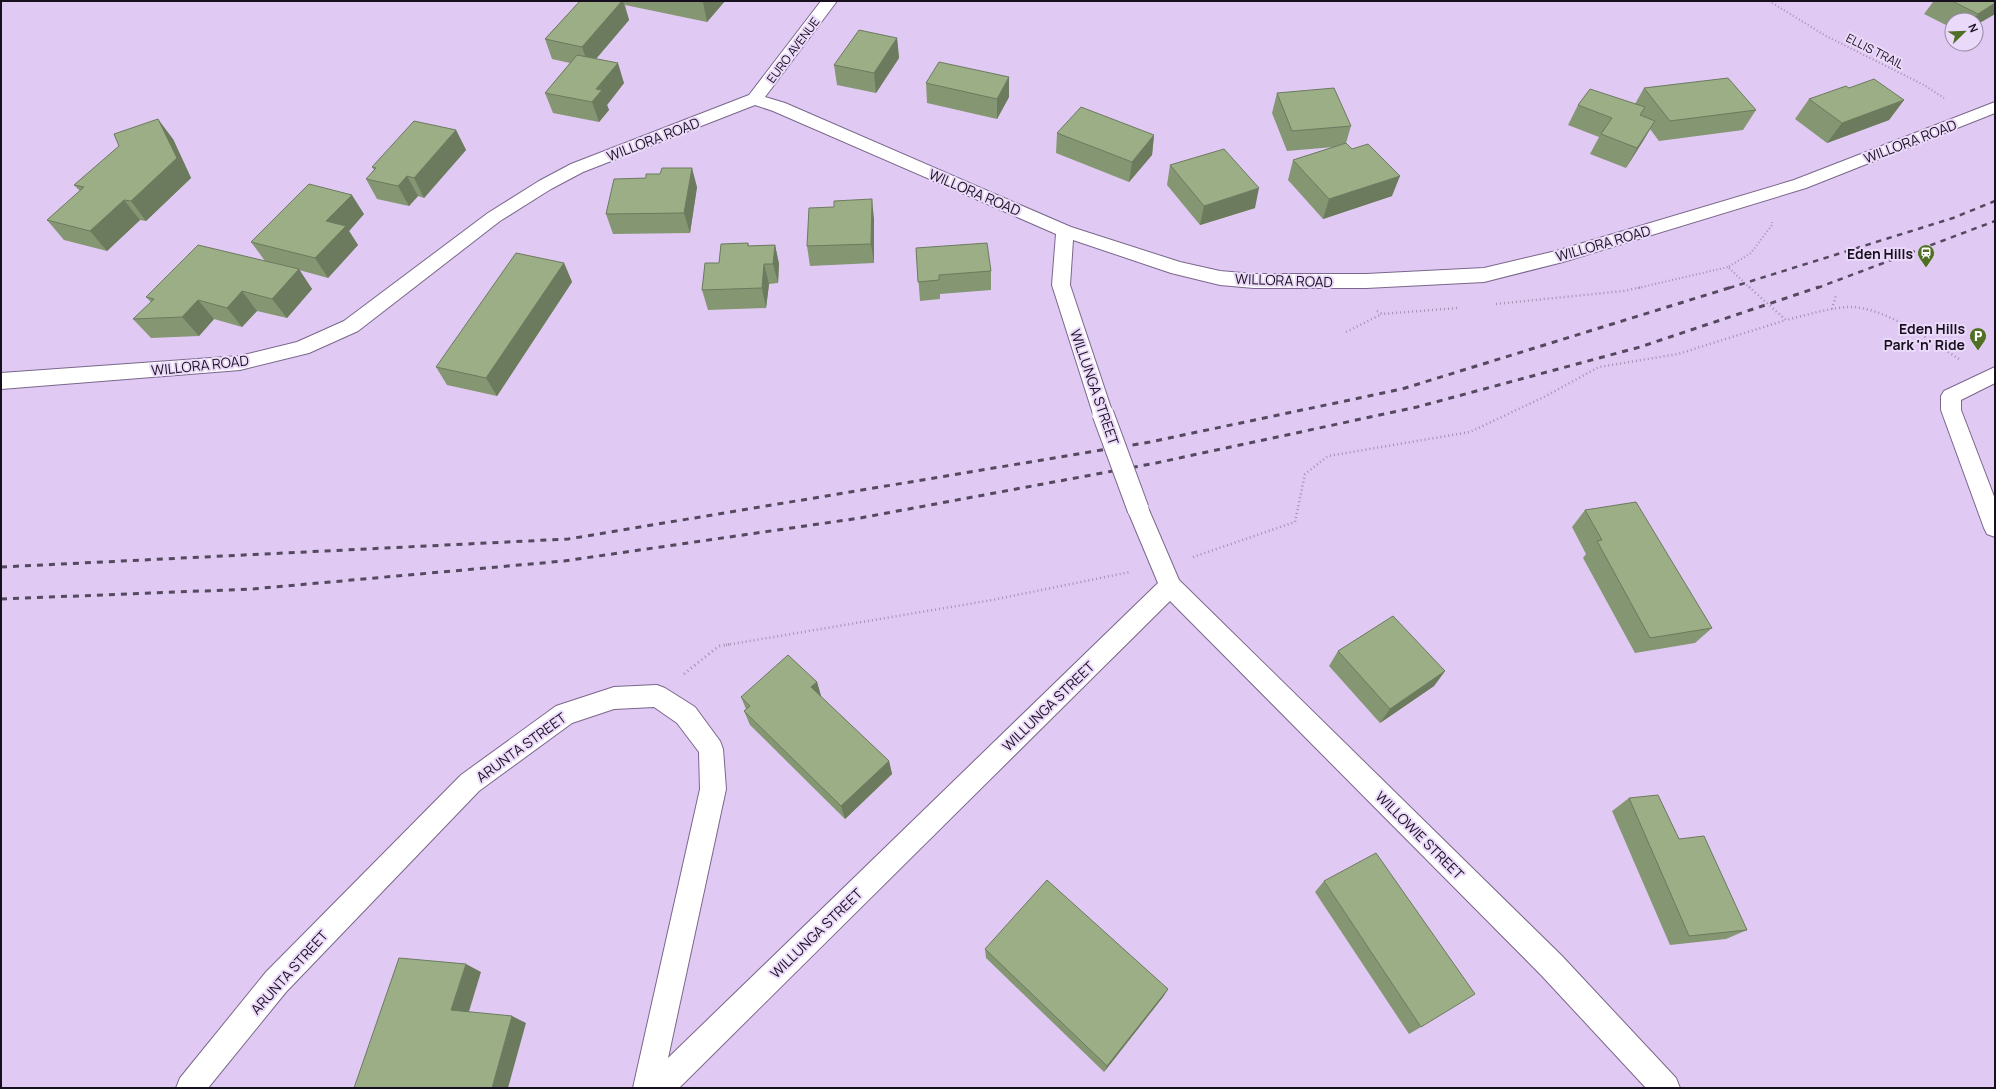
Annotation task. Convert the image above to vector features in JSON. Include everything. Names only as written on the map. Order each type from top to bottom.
[{"type":"street","name":"EURO AVENUE","points":[[755,99],[829,1]]},
{"type":"street","name":"WILLORA ROAD","points":[[1,381],[240,363],[302,348],[351,326],[494,217],[545,185],[577,168],[755,99],[780,107],[1065,231],[1178,268],[1220,278],[1254,281],[1366,282],[1484,275],[1557,257],[1800,184],[1973,117],[1995,107]]},
{"type":"street","name":"WILLUNGA STREET","points":[[658,1088],[1166,576],[1138,509],[1103,414],[1061,284],[1065,231]]},
{"type":"street","points":[[1992,376],[1951,396],[1951,410],[1995,528]]},
{"type":"street","name":"WILLOWIE STREET","points":[[1166,576],[1552,966],[1666,1088]]},
{"type":"street","points":[[647,1088],[713,789],[711,749],[686,715],[657,696]]},
{"type":"street","name":"ARUNTA STREET","points":[[190,1088],[276,982],[470,783],[565,714],[614,698],[657,696]]},
{"type":"path","name":"ELLIS TRAIL","points":[[1769,1],[1826,36],[1924,86],[1973,117]]},
{"type":"path","points":[[1756,198],[1770,210],[1772,225],[1751,253],[1728,266],[1786,320]]},
{"type":"path","points":[[1832,309],[1836,295]]},
{"type":"path","points":[[657,696],[719,646],[992,600],[1166,576],[1174,563],[1295,522],[1305,474],[1328,456],[1470,432],[1544,397],[1598,367],[1678,354],[1786,320],[1832,309],[1857,307],[1895,321],[1992,376]]},
{"type":"path","points":[[1346,332],[1382,314]]},
{"type":"building","points":[[580,1],[622,1],[582,47],[545,39]]},
{"type":"building","points":[[1952,1],[1995,1],[1995,3],[1981,12],[1974,12]]},
{"type":"building","points":[[859,30],[897,38],[874,73],[834,65]]},
{"type":"building","points":[[577,55],[618,63],[596,89],[602,90],[592,102],[545,93]]},
{"type":"building","points":[[939,62],[1009,77],[997,99],[926,83]]},
{"type":"building","points":[[1728,78],[1756,110],[1670,121],[1644,88]]},
{"type":"building","points":[[1874,79],[1904,100],[1842,123],[1809,99],[1846,86],[1849,88]]},
{"type":"building","points":[[1334,88],[1351,126],[1292,131],[1277,93]]},
{"type":"building","points":[[1590,89],[1645,107],[1640,115],[1655,121],[1637,148],[1601,134],[1612,118],[1578,105]]},
{"type":"building","points":[[1081,107],[1154,135],[1132,162],[1057,133]]},
{"type":"building","points":[[158,119],[177,158],[131,201],[124,200],[90,231],[47,220],[84,187],[74,185],[119,146],[114,134]]},
{"type":"building","points":[[414,121],[456,130],[414,178],[407,176],[398,186],[366,179],[376,168],[372,167]]},
{"type":"building","points":[[1346,143],[1352,149],[1368,144],[1400,176],[1329,199],[1293,160]]},
{"type":"building","points":[[1224,149],[1259,188],[1204,206],[1170,165]]},
{"type":"building","points":[[662,168],[692,168],[684,213],[606,214],[614,179],[646,178],[646,174],[660,174]]},
{"type":"building","points":[[309,184],[352,195],[326,221],[346,226],[315,258],[251,242]]},
{"type":"building","points":[[872,199],[871,244],[807,246],[809,208],[834,207],[834,201]]},
{"type":"building","points":[[748,243],[748,246],[775,245],[773,264],[764,264],[762,288],[702,290],[705,263],[719,263],[721,244]]},
{"type":"building","points":[[987,243],[991,271],[939,275],[939,280],[918,282],[916,248]]},
{"type":"building","points":[[198,245],[299,269],[272,299],[242,291],[227,308],[198,300],[182,317],[133,319],[154,299],[146,297]]},
{"type":"building","points":[[516,253],[564,263],[486,378],[436,367]]},
{"type":"building","points":[[1636,502],[1712,628],[1650,638],[1597,541],[1602,540],[1585,510]]},
{"type":"building","points":[[1393,616],[1445,671],[1390,709],[1338,651]]},
{"type":"building","points":[[788,655],[817,682],[811,687],[889,761],[841,806],[744,711],[750,706],[741,697]]},
{"type":"building","points":[[1658,795],[1679,839],[1704,836],[1747,930],[1689,936],[1629,798]]},
{"type":"building","points":[[1376,853],[1475,994],[1421,1027],[1324,881]]},
{"type":"building","points":[[1047,880],[1168,989],[1107,1066],[985,949]]},
{"type":"building","points":[[399,958],[466,964],[451,1010],[512,1016],[492,1088],[354,1088]]},
{"type":"railway","points":[[1729,288],[1953,218],[1995,201]]},
{"type":"railway","points":[[1817,288],[1995,221]]},
{"type":"railway","points":[[1,567],[568,539],[1150,442],[1402,389],[1732,287]]},
{"type":"railway","points":[[1,599],[252,589],[564,561],[860,518],[1156,463],[1417,407],[1640,347],[1819,287]]},
{"type":"place","name":"Eden Hills","points":[[1926,268]]},
{"type":"place","name":"Eden Hills Park 'n' Ride","points":[[1978,351]]}]
